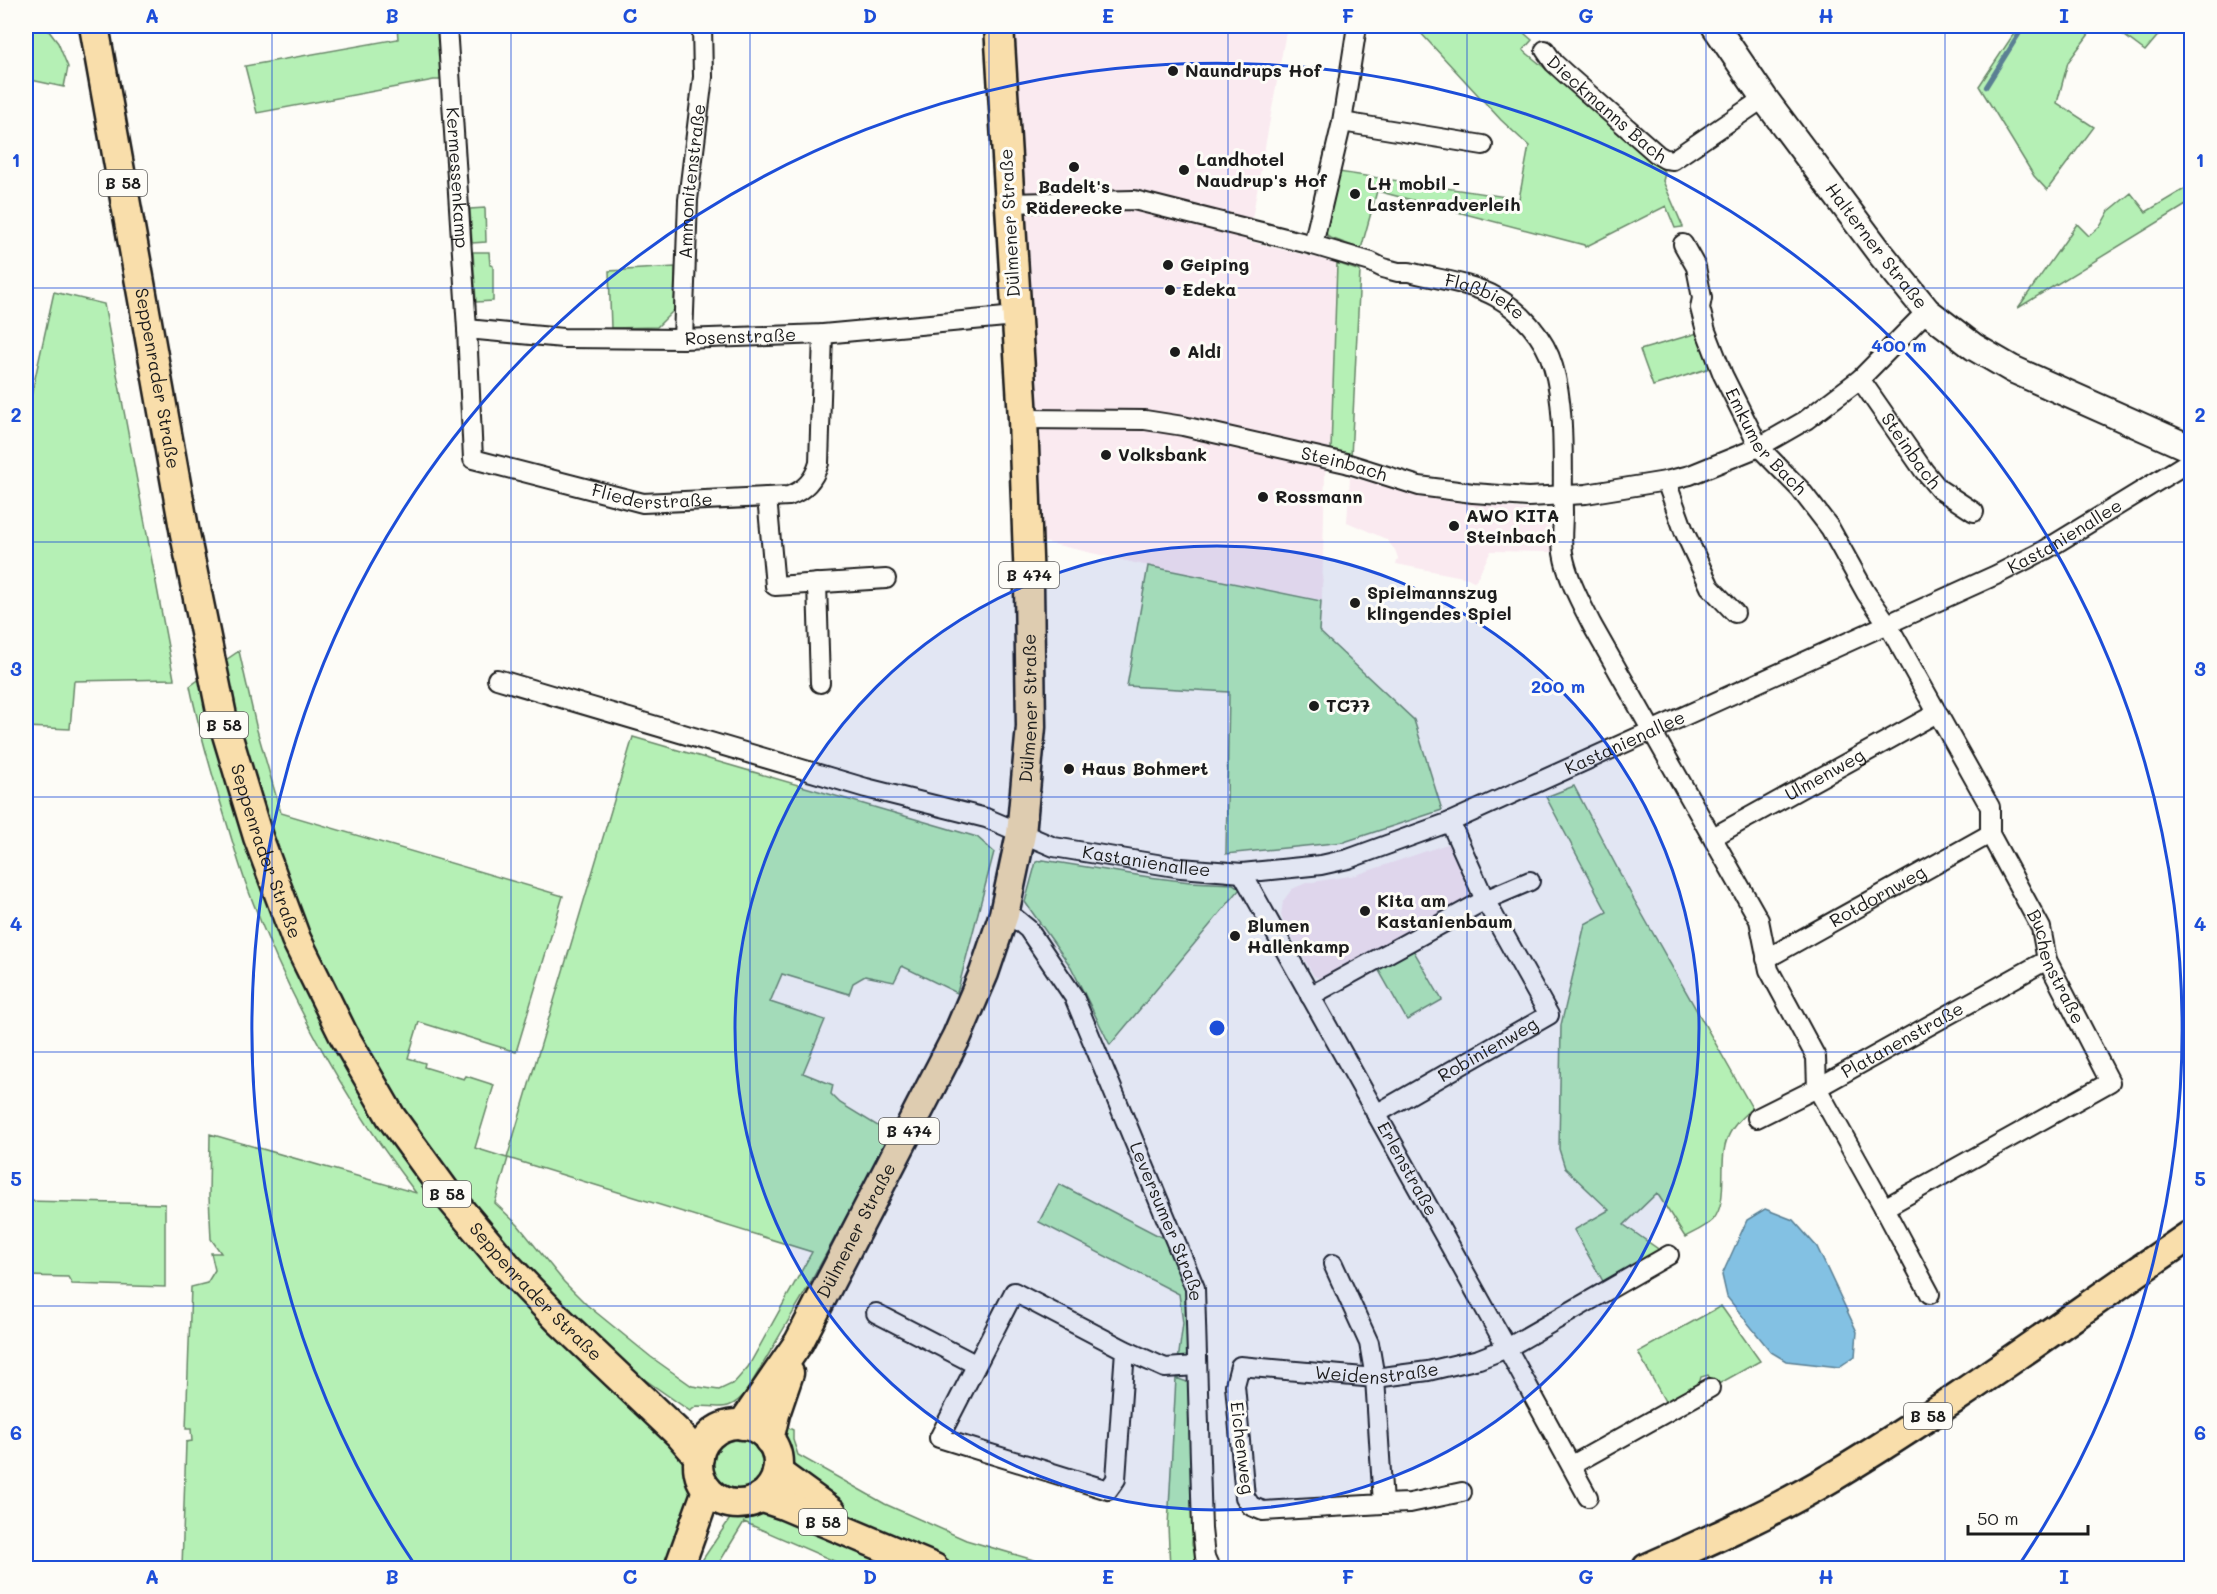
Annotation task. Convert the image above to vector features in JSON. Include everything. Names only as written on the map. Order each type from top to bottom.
[{"type":"main road","name":"Seppenrader Straße","points":[[94,26],[185,534],[223,721],[258,837],[296,939],[343,1034],[391,1117],[450,1198],[508,1267],[699,1457]]},
{"type":"main road","name":"Dülmener Straße","points":[[769,1440],[775,1414],[799,1342],[957,1036],[984,973],[1004,914],[1021,834],[1031,727],[1032,677],[1023,419],[999,26]]},
{"type":"main road","name":"B 58","points":[[1647,1569],[1777,1508],[1834,1476],[1933,1412],[2192,1234]]},
{"type":"main road","name":"Dülmener Straße","points":[[729,1428],[799,1342]]},
{"type":"main road","name":"Seppenrader Straße","points":[[609,1369],[690,1418],[729,1428]]},
{"type":"main road","points":[[729,1428],[757,1430],[769,1440],[775,1449],[777,1472],[771,1486],[760,1497],[741,1504],[732,1503],[718,1498],[707,1490],[699,1471],[702,1447],[729,1428]]},
{"type":"main road","name":"B 58","points":[[777,1472],[885,1549]]},
{"type":"main road","points":[[679,1569],[707,1490]]},
{"type":"main road","name":"B 58","points":[[760,1497],[934,1569]]},
{"type":"main road","points":[[688,1569],[732,1503]]},
{"type":"street","name":"Kermessenkamp","points":[[447,26],[467,329]]},
{"type":"street","name":"Ammonitenstraße","points":[[683,339],[688,200],[703,77],[702,26]]},
{"type":"street","points":[[1313,245],[1342,122],[1357,26]]},
{"type":"street","name":"Halterner Straße","points":[[1715,26],[1764,98],[1880,253],[1927,311],[1974,347],[2012,369],[2192,449]]},
{"type":"street","name":"Dieckmanns Bach","points":[[1545,50],[1566,75],[1658,155],[1669,160],[1673,160],[1764,98]]},
{"type":"street","points":[[1342,122],[1483,145]]},
{"type":"street","name":"Flaßbieke","points":[[1009,203],[1134,200],[1313,245],[1398,272],[1409,272],[1478,289],[1497,297],[1518,314],[1540,339],[1554,368],[1559,403],[1563,553],[1569,575],[1592,625],[1651,732]]},
{"type":"street","name":"Emkumer Bach","points":[[1683,244],[1696,267],[1702,298],[1700,308],[1706,331],[1723,375],[1760,447],[1800,489],[1830,528],[1887,624]]},
{"type":"street","name":"Steinbach","points":[[1023,419],[1145,420],[1183,426],[1346,463],[1419,486],[1528,497],[1586,494],[1690,475],[1760,447],[1806,420],[1860,379],[1927,311]]},
{"type":"street","name":"Rosenstraße","points":[[467,329],[563,338],[683,339],[824,334],[1016,316]]},
{"type":"street","name":"Fliederstraße","points":[[467,329],[473,459],[644,502],[789,496],[806,487],[816,473],[819,463],[824,334]]},
{"type":"street","name":"Steinbach","points":[[1860,379],[1939,489],[1974,512]]},
{"type":"street","name":"Kastanienallee","points":[[497,679],[866,788],[986,818],[1054,847],[1181,868],[1242,873],[1321,866],[1348,859],[1450,822],[1996,575],[2045,550],[2192,460]]},
{"type":"street","points":[[1666,481],[1684,531],[1710,587],[1735,613]]},
{"type":"street","points":[[767,497],[775,586],[886,579]]},
{"type":"street","points":[[817,583],[820,683]]},
{"type":"street","name":"Buchenstraße","points":[[1884,1208],[2110,1082],[2047,960],[2041,928],[1990,834],[1990,807],[1887,624]]},
{"type":"street","name":"Ulmenweg","points":[[1713,837],[1937,713]]},
{"type":"street","points":[[1651,732],[1759,920],[1769,970],[1816,1057],[1817,1088],[1930,1294]]},
{"type":"street","name":"Robinienweg","points":[[1376,1114],[1549,1015],[1485,900],[1450,822]]},
{"type":"street","name":"Rotdornweg","points":[[1766,959],[1990,834]]},
{"type":"street","name":"Erlenstraße","points":[[1242,873],[1588,1497]]},
{"type":"street","points":[[1310,996],[1485,900],[1530,881]]},
{"type":"street","name":"Leversumer Straße","points":[[1004,914],[1028,928],[1074,997],[1195,1288],[1202,1529],[1205,1557],[1210,1569]]},
{"type":"street","name":"Platanenstraße","points":[[1757,1118],[1817,1088],[2047,960]]},
{"type":"street","points":[[1507,1348],[1669,1255]]},
{"type":"street","points":[[1333,1264],[1370,1343],[1375,1378],[1383,1504]]},
{"type":"street","points":[[1125,1350],[1116,1479],[1108,1490],[939,1438],[1014,1292],[1125,1350],[1165,1368],[1197,1366]]},
{"type":"street","points":[[876,1313],[975,1364]]},
{"type":"street","name":"Weidenstraße","points":[[1240,1366],[1375,1378],[1438,1369],[1479,1359],[1507,1348]]},
{"type":"street","name":"Eichenweg","points":[[1240,1366],[1235,1385],[1245,1497],[1251,1506],[1263,1511],[1410,1503],[1462,1492]]},
{"type":"street","points":[[1572,1466],[1710,1388]]},
{"type":"shaded area","points":[[1014,26],[1287,26],[1248,241],[1337,263],[1331,450],[1325,473],[1322,600],[1148,566],[1040,541]]},
{"type":"shaded area","name":"AWO KITA Steinbach","points":[[1350,477],[1447,501],[1539,512],[1548,521],[1552,552],[1491,551],[1475,582],[1468,578],[1396,564],[1398,558],[1395,550],[1386,539],[1347,522]]},
{"type":"shaded area","name":"Kita am Kastanienbaum","points":[[1447,844],[1452,845],[1474,893],[1471,898],[1325,980],[1314,976],[1281,915],[1283,901],[1292,889],[1306,883],[1356,875]]},
{"type":"green space","points":[[26,26],[45,26],[58,43],[68,67],[64,87],[26,79]]},
{"type":"green space","points":[[397,26],[441,26],[447,80],[434,80],[257,113],[245,66],[398,39]]},
{"type":"green space","points":[[1421,26],[1516,26],[1532,40],[1523,50],[1659,163],[1658,165],[1665,173],[1663,181],[1683,227],[1675,228],[1666,206],[1585,247],[1377,191],[1361,249],[1328,237],[1325,230],[1339,172],[1519,199],[1529,146],[1501,120],[1418,30]]},
{"type":"green space","points":[[2019,26],[2107,26],[2092,30],[2068,62],[2057,103],[2094,127],[2047,190],[2034,176],[1979,86]]},
{"type":"green space","points":[[2107,26],[2166,26],[2145,51],[2114,28]]},
{"type":"green space","points":[[2191,185],[2191,202],[2018,308],[2077,224],[2089,236],[2101,225],[2109,211],[2131,193],[2146,212]]},
{"type":"green space","points":[[485,208],[486,242],[472,243],[470,209]]},
{"type":"green space","points":[[473,252],[489,252],[490,265],[493,266],[493,301],[476,302]]},
{"type":"green space","points":[[1337,263],[1360,271],[1351,457],[1331,450]]},
{"type":"green space","points":[[675,267],[674,310],[657,327],[611,328],[609,271]]},
{"type":"green space","points":[[54,292],[104,304],[174,679],[74,681],[70,729],[26,727],[26,419]]},
{"type":"green space","points":[[1701,332],[1713,367],[1653,386],[1640,350]]},
{"type":"green space","name":"TC77","points":[[1148,566],[1321,601],[1319,631],[1414,720],[1442,810],[1344,842],[1226,854],[1229,692],[1127,686]]},
{"type":"green space","points":[[239,651],[257,730],[281,813],[563,896],[516,1052],[419,1022],[408,1058],[425,1063],[424,1067],[494,1085],[475,1148],[507,1158],[633,737],[977,837],[994,852],[957,993],[902,966],[894,982],[865,976],[853,983],[849,994],[782,974],[770,1002],[825,1020],[803,1073],[833,1085],[831,1094],[840,1103],[891,1134],[807,1289],[747,1391],[735,1403],[724,1407],[697,1406],[690,1411],[634,1372],[571,1318],[454,1186],[366,1054],[291,901],[220,664]],"holes":[[[508,1158],[812,1252],[748,1367],[734,1383],[719,1390],[692,1386],[651,1357],[587,1305],[564,1282],[518,1225],[495,1203]]]},
{"type":"green space","points":[[204,676],[364,1089],[687,1455],[696,1499],[671,1568],[182,1568],[186,1442],[192,1441],[191,1429],[186,1429],[191,1287],[207,1283],[215,1270],[211,1253],[221,1253],[211,1239],[210,1134],[416,1193],[366,1122],[321,1048],[265,932],[239,862],[197,719],[190,686]]},
{"type":"green space","points":[[1574,786],[1633,898],[1752,1108],[1735,1125],[1728,1137],[1723,1157],[1721,1202],[1713,1220],[1685,1237],[1657,1193],[1624,1225],[1661,1251],[1604,1283],[1574,1230],[1609,1210],[1565,1168],[1559,1149],[1561,1025],[1585,924],[1607,912],[1546,797]]},
{"type":"green space","points":[[1043,860],[1149,877],[1233,884],[1240,889],[1110,1045],[1071,967],[1025,902],[1036,862]]},
{"type":"green space","points":[[1412,948],[1442,1000],[1407,1020],[1377,967]]},
{"type":"green space","points":[[1059,1184],[1165,1239],[1169,1252],[1173,1252],[1178,1257],[1188,1295],[1192,1335],[1188,1361],[1178,1361],[1183,1323],[1179,1294],[1039,1222]]},
{"type":"green space","points":[[26,1201],[165,1204],[165,1287],[72,1284],[68,1277],[26,1276]]},
{"type":"green space","points":[[1721,1306],[1760,1361],[1715,1386],[1708,1375],[1701,1377],[1698,1388],[1667,1405],[1638,1352]]},
{"type":"green space","points":[[1176,1378],[1190,1383],[1194,1505],[1192,1544],[1200,1568],[1170,1568],[1168,1526]]},
{"type":"green space","points":[[779,1423],[793,1430],[793,1440],[798,1455],[885,1504],[966,1540],[1061,1568],[962,1568],[891,1538],[841,1510],[789,1472]]},
{"type":"green space","points":[[738,1435],[749,1437],[762,1448],[767,1464],[765,1475],[754,1488],[738,1493],[727,1491],[714,1480],[709,1464],[711,1453],[722,1440]]},
{"type":"green space","points":[[758,1508],[910,1568],[850,1568],[744,1522],[716,1568],[697,1568],[729,1520],[737,1514]]},
{"type":"water","points":[[1765,1209],[1793,1220],[1817,1247],[1857,1332],[1855,1356],[1839,1367],[1786,1361],[1771,1352],[1727,1297],[1722,1275],[1747,1220]]},
{"type":"waterway","points":[[1986,87],[2024,26]]},
{"type":"place","name":"Naundrups Hof","points":[[1173,71]]},
{"type":"place","name":"Badelt's Räderecke","points":[[1074,167]]},
{"type":"place","name":"Landhotel Naudrup's Hof","points":[[1184,170]]},
{"type":"place","name":"LH mobil - Lastenradverleih","points":[[1355,194]]},
{"type":"place","name":"Geiping","points":[[1168,265]]},
{"type":"place","name":"Edeka","points":[[1170,290]]},
{"type":"place","name":"Aldi","points":[[1175,352]]},
{"type":"place","name":"Volksbank","points":[[1106,455]]},
{"type":"place","name":"Rossmann","points":[[1263,497]]},
{"type":"place","name":"AWO KITA Steinbach","points":[[1454,526]]},
{"type":"place","name":"Spielmannszug klingendes Spiel","points":[[1355,603]]},
{"type":"place","name":"TC77","points":[[1314,706]]},
{"type":"place","name":"Haus Bohmert","points":[[1069,769]]},
{"type":"place","name":"Kita am Kastanienbaum","points":[[1365,911]]},
{"type":"place","name":"Blumen Hallenkamp","points":[[1235,936]]}]
